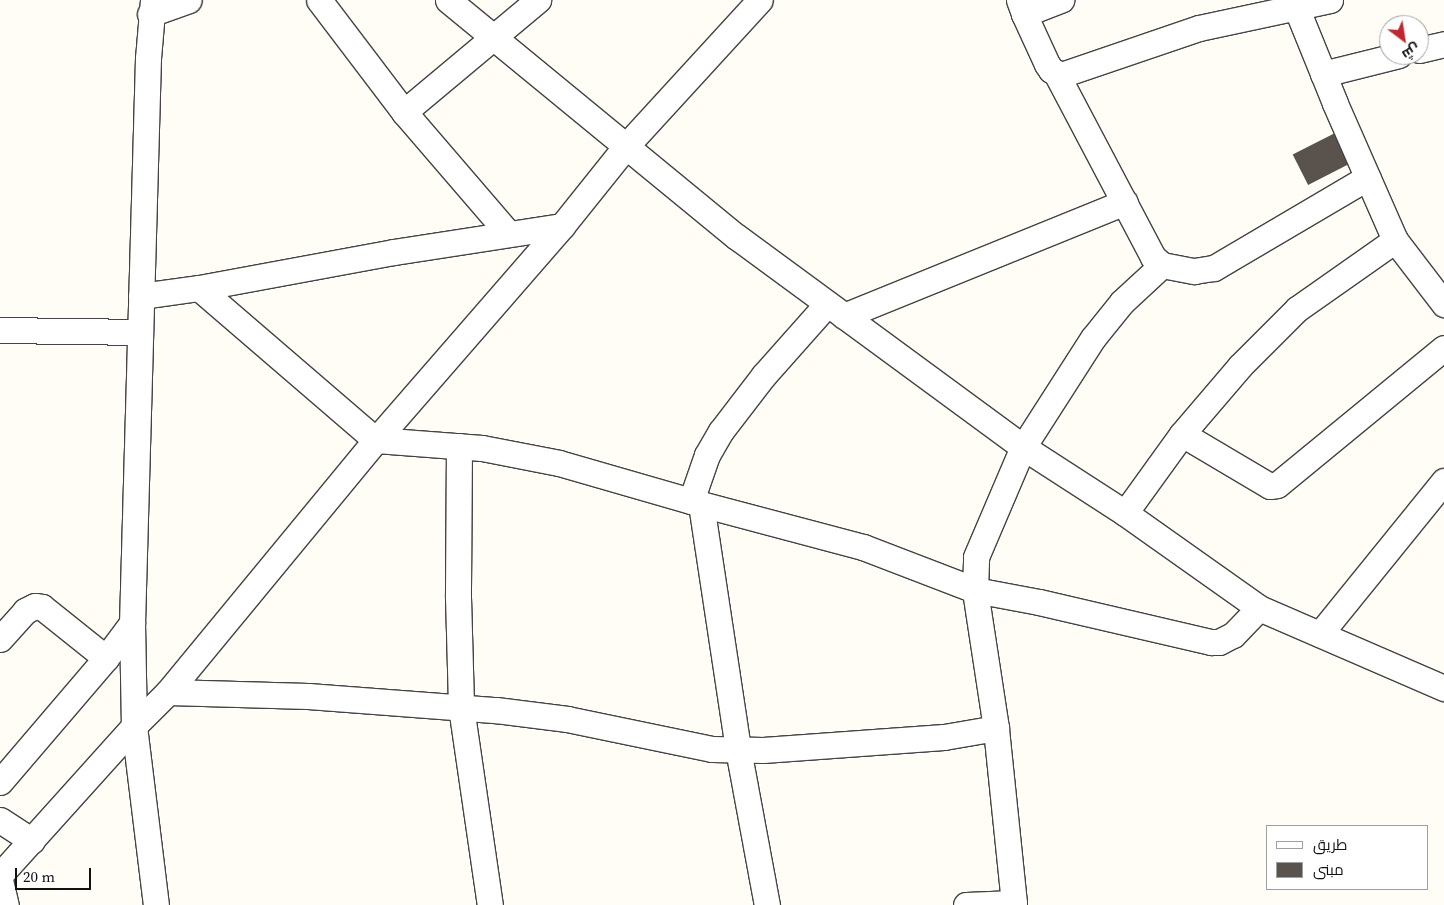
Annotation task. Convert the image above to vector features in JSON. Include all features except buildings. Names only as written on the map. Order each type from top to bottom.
[{"type":"street","points":[[156,905],[134,726],[132,623],[141,296],[152,7],[189,0]]},
{"type":"street","points":[[319,0],[404,112],[508,234]]},
{"type":"street","points":[[448,0],[737,237],[1023,447],[1125,513],[1259,608],[1444,688]]},
{"type":"street","points":[[404,112],[538,0]]},
{"type":"street","points":[[0,875],[134,726],[168,692],[376,440],[562,226],[626,146],[760,0]]},
{"type":"street","points":[[1061,0],[1022,7],[1047,64],[1056,73],[1154,257],[1162,265],[1194,271],[1214,268],[1367,178]]},
{"type":"street","points":[[1056,73],[1068,74],[1199,28],[1330,0]]},
{"type":"street","points":[[1296,7],[1367,178],[1396,240],[1444,304]]},
{"type":"street","points":[[1429,48],[1444,44]]},
{"type":"street","points":[[1323,74],[1379,60]]},
{"type":"street","points":[[766,905],[696,503],[707,455],[721,431],[764,375],[835,310],[1125,202]]},
{"type":"street","points":[[141,296],[199,288],[562,226]]},
{"type":"street","points":[[1125,513],[1182,434],[1240,366],[1297,309],[1396,240]]},
{"type":"street","points":[[966,905],[1014,904],[996,728],[975,590],[974,571],[976,557],[1023,447],[1093,338],[1122,302],[1162,265]]},
{"type":"street","points":[[199,288],[376,440],[482,448],[559,463],[696,503],[863,547],[975,590],[1039,602],[1211,642],[1219,642],[1233,635],[1259,608]]},
{"type":"street","points":[[0,330],[140,332]]},
{"type":"street","points":[[1182,434],[1270,486],[1277,485],[1444,348]]},
{"type":"street","points":[[459,446],[458,597],[461,708],[490,905]]},
{"type":"street","points":[[1320,634],[1444,481]]},
{"type":"street","points":[[0,639],[25,611],[35,606],[42,607],[106,658]]},
{"type":"street","points":[[0,782],[106,658],[132,623]]},
{"type":"street","points":[[168,692],[317,697],[567,718],[712,749],[738,750],[944,737],[996,728]]},
{"type":"street","points":[[0,820],[32,841]]},
{"type":"street","points":[[0,880],[6,905]]}]
